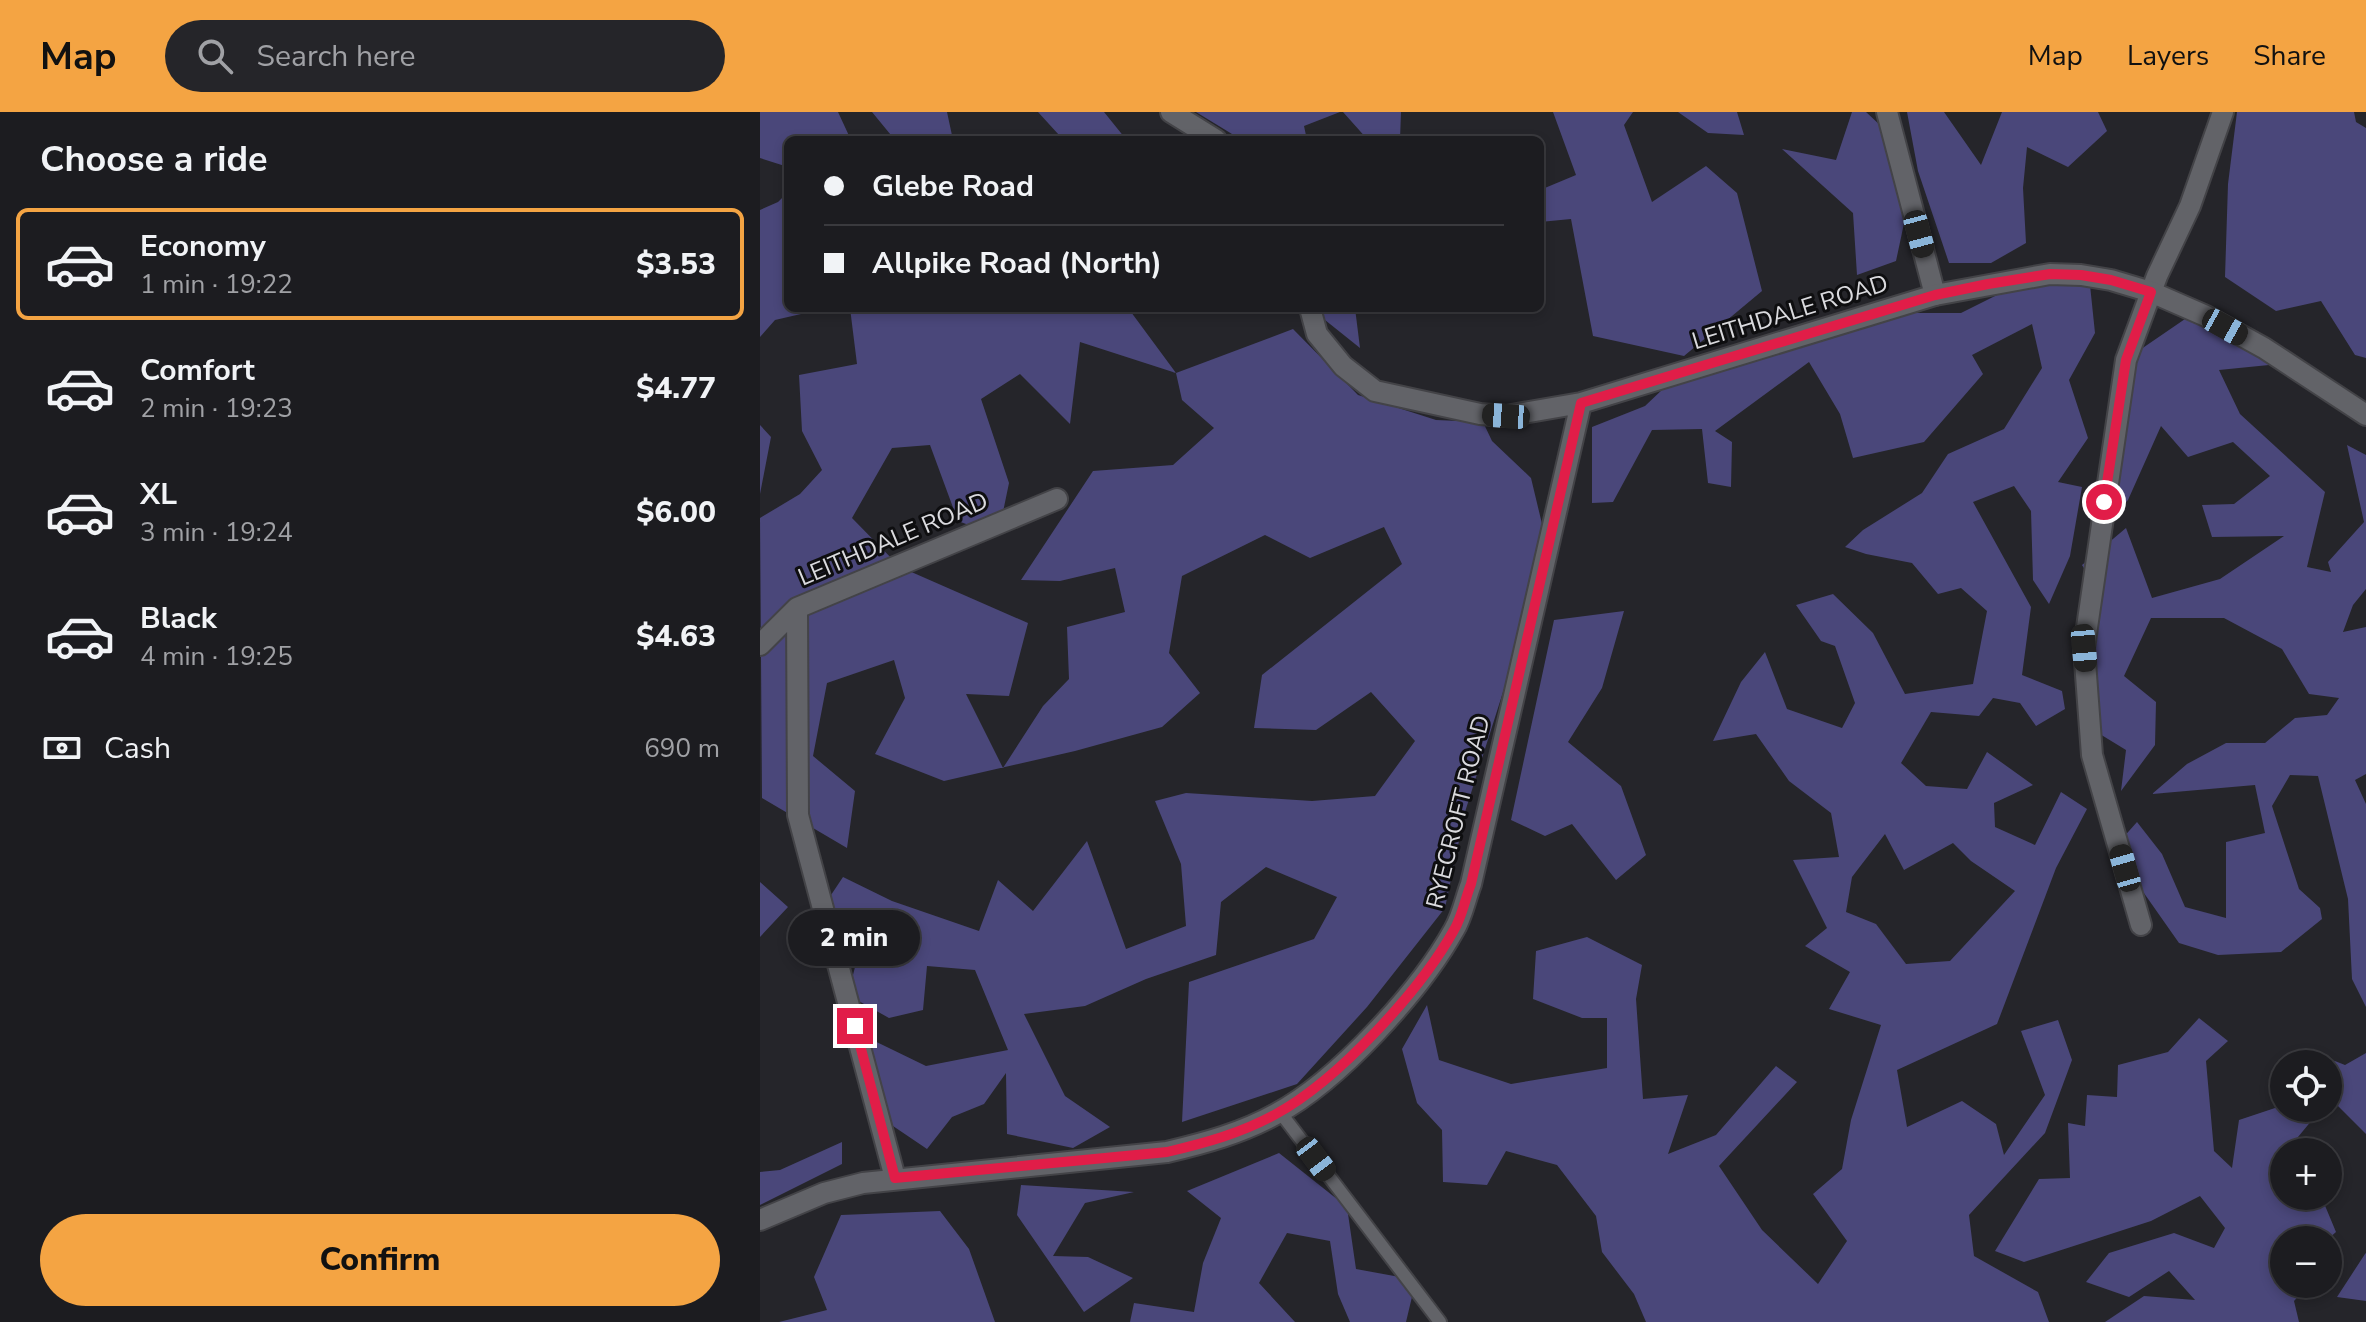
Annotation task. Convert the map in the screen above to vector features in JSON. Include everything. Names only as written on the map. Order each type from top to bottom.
[{"type":"street","points":[[1171,112],[1210,136]]},
{"type":"street","points":[[1887,112],[1935,295]]},
{"type":"street","points":[[2141,925],[2092,755],[2084,648],[2126,360],[2170,245],[2190,206],[2223,112]]},
{"type":"street","name":"LEITHDALE ROAD","points":[[1311,312],[1317,334],[1343,366],[1375,391],[1480,414],[1506,416],[1581,403],[1935,295],[2050,274],[2081,275],[2151,292],[2206,316],[2264,348],[2366,415]]},
{"type":"street","name":"RYECROFT ROAD","points":[[760,1220],[824,1193],[863,1183],[1167,1152],[1245,1130],[1280,1112],[1351,1056],[1382,1025],[1437,958],[1456,927],[1471,884],[1581,403]]},
{"type":"street","name":"LEITHDALE ROAD","points":[[760,645],[797,608],[1057,499]]},
{"type":"street","points":[[797,608],[798,815],[895,1178]]},
{"type":"lane","points":[[1280,1112],[1440,1322]]},
{"type":"shaded area","points":[[760,112],[838,112],[849,136],[784,136],[784,166],[760,158]]},
{"type":"shaded area","points":[[872,112],[947,112],[952,136],[892,136]]},
{"type":"shaded area","points":[[1038,112],[1104,112],[1123,136],[1058,136]]},
{"type":"shaded area","points":[[1196,112],[1340,112],[1304,126],[1306,136],[1232,134]]},
{"type":"shaded area","points":[[1343,112],[1401,112],[1400,136],[1364,136]]},
{"type":"shaded area","points":[[1553,112],[1633,112],[1624,125],[1652,202],[1706,166],[1737,193],[1762,291],[1684,356],[1593,336],[1571,219],[1544,222],[1544,188],[1576,175]]},
{"type":"shaded area","points":[[1678,112],[1737,112],[1744,135],[1708,133]]},
{"type":"shaded area","points":[[1852,112],[1866,112],[1896,140],[1906,214],[1896,261],[1857,275],[1853,213],[1782,149],[1836,160]]},
{"type":"shaded area","points":[[1907,112],[1944,112],[1981,165],[2002,112],[2098,112],[2107,131],[2068,167],[2027,147],[2023,188],[2026,243],[1991,263],[1949,263],[1918,171]]},
{"type":"shaded area","points":[[2237,112],[2354,112],[2356,122],[2366,128],[2366,358],[2355,355],[2321,301],[2276,311],[2225,277],[2228,184]]},
{"type":"shaded area","points":[[784,196],[784,312],[810,312],[775,320],[760,337],[760,210]]},
{"type":"shaded area","points":[[2090,285],[2095,333],[2069,380],[2088,438],[2058,482],[2082,487],[2070,556],[2049,604],[2033,580],[2031,511],[2014,486],[1973,502],[2031,607],[2022,675],[2062,691],[2065,709],[2036,726],[2020,703],[1993,698],[1979,716],[1931,712],[1901,763],[1926,786],[1967,789],[1987,752],[2033,785],[1994,803],[1995,827],[2035,845],[2061,792],[2087,809],[2056,868],[1997,1024],[1897,1070],[1907,1127],[1962,1101],[1996,1124],[2004,1155],[2045,1095],[2021,1031],[2058,1020],[2072,1060],[2045,1133],[1969,1215],[1974,1256],[2038,1292],[2049,1322],[1646,1322],[1634,1294],[1602,1252],[1596,1216],[1557,1165],[1506,1151],[1487,1185],[1443,1182],[1442,1130],[1417,1103],[1402,1049],[1427,1005],[1439,1060],[1511,1084],[1607,1068],[1607,1018],[1582,1018],[1533,999],[1536,951],[1587,937],[1642,965],[1636,999],[1643,1099],[1688,1095],[1668,1154],[1716,1135],[1776,1066],[1797,1082],[1719,1166],[1762,1230],[1818,1284],[1847,1241],[1813,1194],[1842,1169],[1851,1120],[1881,1025],[1829,1009],[1850,972],[1805,946],[1827,928],[1793,860],[1839,857],[1831,813],[1789,781],[1756,734],[1713,741],[1741,682],[1765,652],[1787,709],[1842,728],[1855,703],[1835,646],[1821,641],[1796,605],[1833,594],[1873,633],[1905,694],[1973,684],[1987,611],[1961,588],[1938,594],[1912,563],[1845,547],[1863,530],[1922,493],[1948,454],[2004,429],[2042,368],[2032,324],[1972,355],[1983,374],[1924,442],[1853,458],[1840,414],[1809,362],[1715,431],[1732,442],[1731,487],[1708,483],[1702,429],[1652,430],[1613,502],[1592,503],[1592,427],[1645,406],[1664,388],[1903,313],[1961,313],[2015,286]],"holes":[[[1885,834],[1904,870],[1953,843],[1971,861],[2015,891],[1950,961],[1906,964],[1876,924],[1846,912],[1852,877]]]},
{"type":"shaded area","points":[[850,312],[1131,312],[1176,373],[1080,342],[1070,424],[1020,374],[981,399],[1009,483],[998,536],[958,521],[930,445],[892,448],[852,518],[900,567],[1028,623],[1009,696],[966,694],[1003,768],[944,781],[875,754],[905,698],[894,660],[827,683],[813,756],[855,791],[847,848],[762,798],[760,518],[800,494],[822,470],[802,431],[799,375],[857,364]]},
{"type":"shaded area","points":[[1315,312],[1356,312],[1360,348]]},
{"type":"shaded area","points":[[2185,319],[2252,346],[2279,364],[2219,370],[2240,414],[2325,492],[2307,567],[2331,572],[2328,562],[2364,522],[2347,445],[2366,455],[2366,589],[2353,605],[2343,632],[2366,627],[2366,774],[2355,780],[2366,804],[2366,1007],[2352,979],[2348,899],[2318,776],[2290,775],[2272,806],[2299,889],[2320,908],[2322,919],[2281,952],[2218,955],[2179,943],[2113,849],[2137,822],[2162,854],[2185,907],[2226,918],[2226,842],[2265,833],[2255,785],[2152,794],[2187,764],[2226,743],[2265,743],[2295,718],[2327,715],[2339,698],[2309,694],[2282,649],[2224,618],[2151,618],[2124,676],[2156,702],[2155,745],[2121,791],[2126,750],[2090,728],[2082,652],[2100,594],[2082,565],[2126,528],[2152,598],[2220,579],[2284,536],[2212,537],[2202,505],[2234,504],[2270,476],[2233,442],[2188,457],[2161,426],[2128,500],[2101,527],[2131,356]]},
{"type":"shaded area","points":[[1293,329],[1358,395],[1436,420],[1483,422],[1492,441],[1531,478],[1554,574],[1530,607],[1465,812],[1445,908],[1367,1007],[1297,1084],[1182,1122],[1189,982],[1314,939],[1337,897],[1266,867],[1221,902],[1216,955],[1146,979],[1085,1006],[1024,1014],[1065,1096],[1110,1127],[1073,1148],[1007,1134],[1006,1073],[984,1104],[952,1117],[927,1149],[893,1126],[856,1032],[926,1066],[1008,1050],[975,970],[927,966],[923,1010],[889,1018],[848,995],[860,947],[815,919],[843,877],[892,901],[979,931],[998,880],[1033,911],[1087,841],[1126,949],[1186,926],[1181,864],[1155,801],[1186,793],[1312,801],[1375,796],[1415,741],[1371,692],[1316,730],[1254,728],[1262,675],[1402,564],[1384,527],[1310,558],[1265,535],[1182,576],[1169,653],[1200,693],[1162,727],[1003,767],[1043,706],[1069,679],[1067,627],[1125,612],[1115,568],[1060,581],[1021,580],[1093,471],[1173,465],[1214,428],[1182,400],[1176,373]]},
{"type":"shaded area","points":[[760,425],[771,437],[760,494]]},
{"type":"shaded area","points":[[1624,611],[1602,688],[1568,742],[1621,786],[1646,855],[1616,880],[1572,824],[1545,836],[1511,820],[1554,620]]},
{"type":"shaded area","points":[[760,882],[788,907],[760,937]]},
{"type":"shaded area","points":[[2199,1018],[2228,1041],[2206,1061],[2214,1151],[2232,1168],[2239,1120],[2270,1110],[2270,1122],[2310,1122],[2298,1138],[2270,1138],[2270,1210],[2327,1210],[2334,1226],[2270,1226],[2270,1298],[2297,1298],[2294,1301],[2299,1322],[2105,1322],[2144,1296],[2195,1300],[2169,1271],[2129,1297],[2086,1282],[2109,1253],[2174,1233],[2214,1248],[2225,1228],[2200,1196],[2151,1221],[2024,1262],[1995,1251],[2039,1179],[2070,1178],[2068,1123],[2085,1126],[2087,1095],[2117,1097],[2118,1065],[2168,1052]]},
{"type":"shaded area","points":[[2366,1053],[2366,1134],[2342,1110],[2342,1064]]},
{"type":"shaded area","points":[[842,1142],[842,1164],[760,1205],[760,1172],[780,1170]]},
{"type":"shaded area","points":[[1279,1153],[1347,1207],[1356,1269],[1416,1280],[1406,1322],[1350,1322],[1338,1294],[1330,1241],[1287,1233],[1259,1283],[1295,1322],[1130,1322],[1134,1303],[1194,1312],[1203,1263],[1221,1218],[1187,1191]]},
{"type":"shaded area","points":[[1021,1185],[1134,1192],[1085,1203],[1053,1256],[1088,1257],[1133,1278],[1084,1312],[1017,1215]]},
{"type":"shaded area","points":[[940,1211],[969,1249],[995,1322],[779,1322],[827,1310],[814,1277],[841,1215]]},
{"type":"shaded area","points":[[2365,1254],[2366,1301],[2342,1298],[2342,1289]]},
{"type":"route","points":[[855,1026],[895,1178],[1167,1152],[1209,1142],[1245,1130],[1280,1112],[1351,1056],[1412,990],[1456,927],[1471,884],[1581,403],[1935,295],[2050,274],[2111,280],[2151,292],[2126,360],[2104,502]]}]
